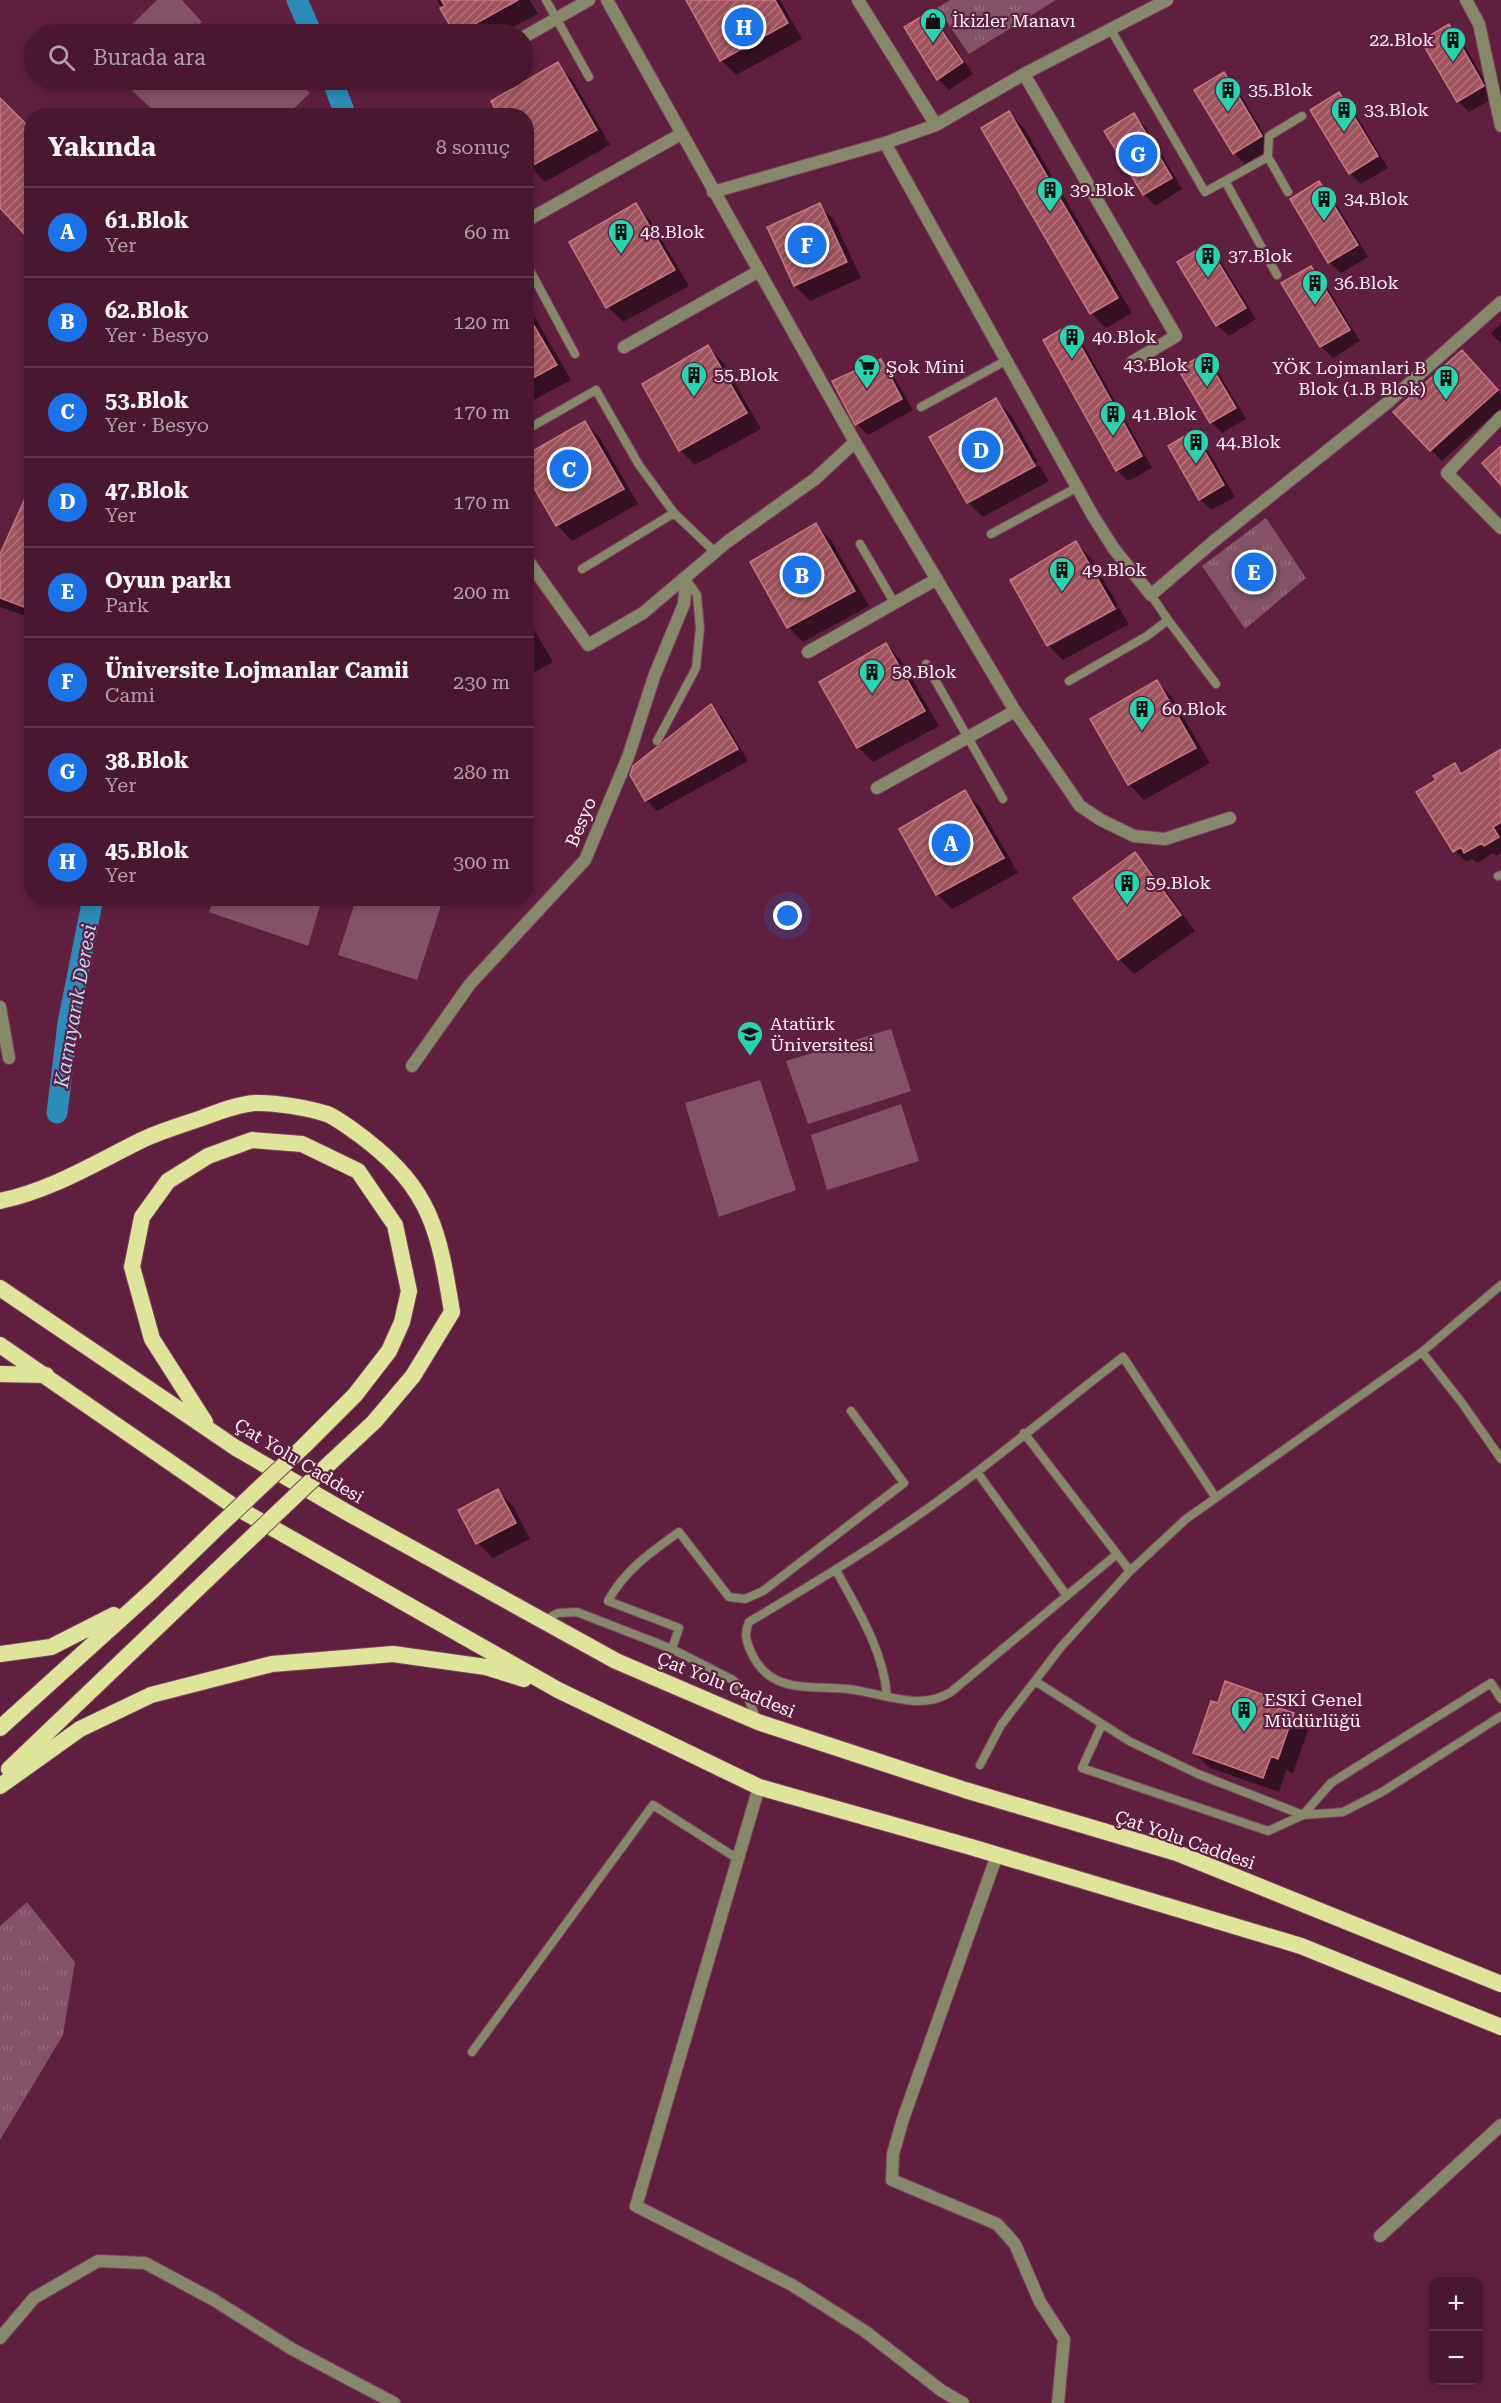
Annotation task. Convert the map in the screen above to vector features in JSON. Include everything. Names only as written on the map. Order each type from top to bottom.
[{"type":"highway","points":[[0,1201],[29,1195],[77,1175],[144,1139],[219,1112],[254,1103],[292,1107],[328,1115],[392,1160],[420,1194],[435,1227],[444,1262],[452,1312],[413,1376],[374,1422],[0,1778]]},
{"type":"highway","points":[[0,1728],[153,1590],[304,1446],[355,1395],[389,1351],[402,1322],[409,1291],[395,1225],[358,1171],[302,1143],[252,1140],[208,1156],[168,1181],[142,1217],[132,1267],[152,1339],[209,1428]]},
{"type":"highway","name":"Çat Yolu Caddesi","points":[[0,1288],[236,1448],[337,1507],[616,1661],[758,1722],[965,1790],[1177,1853],[1501,1984]]},
{"type":"highway","points":[[0,1345],[232,1505],[558,1690],[759,1787],[997,1854],[1301,1946],[1501,2027]]},
{"type":"highway","points":[[0,1374],[46,1375]]},
{"type":"highway","points":[[0,1654],[51,1647],[101,1623],[153,1590]]},
{"type":"highway","points":[[0,1786],[80,1729],[151,1695],[272,1664],[393,1654],[486,1667],[558,1690]]},
{"type":"street","points":[[534,31],[589,0]]},
{"type":"street","points":[[607,0],[855,442],[1015,711],[1080,806],[1101,820],[1134,836],[1165,839],[1230,818]]},
{"type":"street","points":[[858,0],[936,125]]},
{"type":"street","points":[[713,192],[936,125],[1024,74],[1167,0]]},
{"type":"street","points":[[1466,0],[1479,24],[1501,126]]},
{"type":"street","points":[[1024,74],[1176,336],[1132,362]]},
{"type":"street","points":[[534,217],[681,134]]},
{"type":"street","points":[[885,142],[1076,488],[1114,549],[1151,595],[1214,541],[1387,403],[1501,303]]},
{"type":"street","points":[[624,348],[759,271]]},
{"type":"street","points":[[1501,417],[1447,473],[1501,528]]},
{"type":"street","points":[[534,569],[588,645],[643,613],[716,553],[815,479],[855,442]]},
{"type":"street","name":"Besyo","points":[[412,1066],[470,984],[585,860],[628,757],[655,674],[684,604],[686,579]]},
{"type":"street","points":[[808,652],[937,579]]},
{"type":"street","points":[[877,788],[1015,711]]},
{"type":"street","points":[[0,1007],[9,1058]]},
{"type":"street","points":[[759,1787],[636,2206],[792,2284],[866,2332],[942,2391],[963,2403]]},
{"type":"street","points":[[997,1854],[903,2119],[893,2154],[892,2180],[997,2224],[1015,2244],[1040,2302],[1064,2339],[1058,2403]]},
{"type":"street","points":[[1380,2236],[1501,2125]]},
{"type":"street","points":[[0,2338],[34,2298],[98,2261],[145,2263],[214,2300],[292,2349],[394,2403]]},
{"type":"lane","points":[[546,0],[589,77]]},
{"type":"lane","points":[[1111,30],[1205,192],[1268,158]]},
{"type":"lane","points":[[1288,192],[1268,158],[1269,136],[1302,116]]},
{"type":"lane","points":[[1225,181],[1277,274]]},
{"type":"lane","points":[[534,278],[576,354]]},
{"type":"lane","points":[[921,407],[1007,360]]},
{"type":"lane","points":[[534,425],[596,390],[639,465],[674,513],[716,553]]},
{"type":"lane","points":[[991,534],[1076,488]]},
{"type":"lane","points":[[582,568],[674,513]]},
{"type":"lane","points":[[860,544],[895,604]]},
{"type":"lane","points":[[657,741],[696,668],[700,628],[697,595],[686,579]]},
{"type":"lane","points":[[1151,595],[1216,684]]},
{"type":"lane","points":[[1069,681],[1146,636],[1168,620]]},
{"type":"lane","points":[[926,664],[1004,799]]},
{"type":"lane","points":[[980,1765],[1001,1725],[1061,1647],[1130,1571],[1186,1519],[1422,1352],[1501,1285]]},
{"type":"lane","points":[[1422,1352],[1462,1403],[1501,1459]]},
{"type":"lane","points":[[1117,1554],[942,1698],[923,1702],[848,1689],[793,1687],[780,1683],[759,1666],[747,1644],[745,1631],[749,1622],[836,1570],[902,1526],[977,1472],[1124,1357],[1216,1498]]},
{"type":"lane","points":[[672,1649],[679,1628],[608,1601],[621,1579],[651,1552],[679,1532],[729,1597],[745,1599],[763,1591],[904,1483],[851,1411]]},
{"type":"lane","points":[[1024,1433],[1130,1571]]},
{"type":"lane","points":[[977,1472],[1067,1596]]},
{"type":"lane","points":[[836,1570],[879,1652],[887,1696]]},
{"type":"lane","points":[[543,1621],[558,1613],[578,1611],[672,1649],[733,1680],[748,1698],[758,1722]]},
{"type":"lane","points":[[1035,1681],[1129,1741],[1198,1774],[1303,1815]]},
{"type":"lane","points":[[1303,1815],[1331,1783],[1491,1683],[1501,1699]]},
{"type":"lane","points":[[1102,1724],[1082,1768],[1268,1831],[1303,1815],[1343,1812],[1382,1792],[1501,1716]]},
{"type":"lane","points":[[472,2052],[653,1805],[738,1859]]},
{"type":"green space","points":[[157,0],[182,0],[202,22],[200,24],[132,24]]},
{"type":"green space","points":[[950,0],[1056,0],[969,54],[937,8]]},
{"type":"green space","points":[[132,90],[307,90],[310,93],[294,108],[151,108]]},
{"type":"green space","points":[[1266,518],[1306,578],[1245,629],[1202,566]]},
{"type":"green space","points":[[211,906],[320,906],[308,946],[209,912]]},
{"type":"green space","points":[[354,906],[441,906],[417,980],[338,955]]},
{"type":"green space","points":[[891,1029],[911,1091],[808,1124],[786,1061]]},
{"type":"green space","points":[[760,1080],[796,1190],[719,1217],[685,1103]]},
{"type":"green space","points":[[901,1104],[919,1161],[827,1190],[811,1135]]},
{"type":"green space","points":[[27,1902],[75,1962],[63,2035],[0,2140],[0,1926]]},
{"type":"building","points":[[441,0],[518,0],[475,24],[449,24],[440,8],[445,6]]},
{"type":"building","points":[[686,0],[775,0],[788,23],[720,61]]},
{"type":"building","name":"İkizler Manavı","points":[[929,12],[963,62],[937,80],[904,27]]},
{"type":"building","name":"22.Blok","points":[[1449,24],[1484,86],[1457,102],[1421,41]]},
{"type":"building","points":[[558,62],[597,130],[534,165],[534,108],[495,108],[491,101],[510,90],[534,90],[534,76]]},
{"type":"building","name":"35.Blok","points":[[1224,72],[1262,136],[1233,154],[1194,90]]},
{"type":"building","name":"33.Blok","points":[[1339,92],[1378,156],[1349,174],[1310,110]]},
{"type":"building","points":[[0,98],[24,122],[24,234],[0,208]]},
{"type":"building","name":"39.Blok","points":[[1009,111],[1118,298],[1090,314],[981,128]]},
{"type":"building","points":[[1134,113],[1172,178],[1143,195],[1104,131]]},
{"type":"building","name":"34.Blok","points":[[1319,181],[1358,245],[1328,263],[1290,199]]},
{"type":"building","name":"48.Blok","points":[[636,203],[675,270],[606,308],[569,242]]},
{"type":"building","points":[[820,203],[847,262],[794,286],[767,227]]},
{"type":"building","name":"37.Blok","points":[[1207,244],[1246,308],[1216,326],[1177,262]]},
{"type":"building","name":"36.Blok","points":[[1311,266],[1350,330],[1320,347],[1281,283]]},
{"type":"building","points":[[1069,325],[1142,456],[1116,471],[1043,340]]},
{"type":"building","points":[[534,326],[557,365],[534,377]]},
{"type":"building","name":"55.Blok","points":[[708,345],[747,413],[679,451],[642,384]]},
{"type":"building","name":"YÖK Lojmanlari B Blok (1.B Blok)","points":[[1462,350],[1498,390],[1430,451],[1393,412]]},
{"type":"building","name":"43.Blok","points":[[1204,354],[1236,408],[1210,423],[1178,369]]},
{"type":"building","name":"Şok Mini","points":[[881,359],[902,399],[855,425],[832,381]]},
{"type":"building","points":[[996,398],[1035,466],[967,503],[929,437]]},
{"type":"building","points":[[585,421],[624,489],[556,526],[534,488],[534,450]]},
{"type":"building","name":"44.Blok","points":[[1193,431],[1224,485],[1199,500],[1168,446]]},
{"type":"building","points":[[1501,446],[1501,485],[1482,463]]},
{"type":"building","points":[[24,501],[24,607],[0,598],[0,554]]},
{"type":"building","points":[[816,523],[855,591],[787,628],[750,562]]},
{"type":"building","name":"49.Blok","points":[[1076,541],[1115,609],[1047,646],[1010,580]]},
{"type":"building","name":"58.Blok","points":[[886,643],[925,711],[857,748],[819,682]]},
{"type":"building","name":"60.Blok","points":[[1157,680],[1196,748],[1128,785],[1090,719]]},
{"type":"building","points":[[711,704],[738,749],[645,801],[630,775],[633,766]]},
{"type":"building","points":[[1501,749],[1501,822],[1493,827],[1499,837],[1484,846],[1482,843],[1464,853],[1461,847],[1453,852],[1416,792],[1436,780],[1433,776],[1455,763],[1461,774]]},
{"type":"building","points":[[965,790],[1004,858],[936,895],[899,829]]},
{"type":"building","name":"59.Blok","points":[[1135,852],[1181,915],[1118,960],[1073,898]]},
{"type":"building","points":[[498,1489],[516,1523],[476,1544],[458,1510]]},
{"type":"building","name":"ESKİ Genel Müdürlüğü","points":[[1225,1681],[1275,1699],[1273,1706],[1294,1713],[1278,1759],[1271,1756],[1263,1778],[1193,1753],[1211,1701],[1218,1703]]},
{"type":"waterway","name":"Karnıyarık Deresi","points":[[297,0],[308,24]]},
{"type":"waterway","name":"Karnıyarık Deresi","points":[[336,90],[343,108]]},
{"type":"waterway","name":"Karnıyarık Deresi","points":[[57,1113],[68,1023],[91,906]]},
{"type":"place","name":"45.Blok","points":[[744,27]]},
{"type":"place","name":"İkizler Manavı","points":[[933,44]]},
{"type":"place","name":"22.Blok","points":[[1453,63]]},
{"type":"place","name":"35.Blok","points":[[1228,113]]},
{"type":"place","name":"33.Blok","points":[[1344,133]]},
{"type":"place","name":"38.Blok","points":[[1138,154]]},
{"type":"place","name":"39.Blok","points":[[1050,213]]},
{"type":"place","name":"34.Blok","points":[[1324,222]]},
{"type":"place","name":"Üniversite Lojmanlar Camii","points":[[807,245]]},
{"type":"place","name":"48.Blok","points":[[621,255]]},
{"type":"place","name":"37.Blok","points":[[1208,279]]},
{"type":"place","name":"36.Blok","points":[[1315,306]]},
{"type":"place","name":"40.Blok","points":[[1072,360]]},
{"type":"place","name":"43.Blok","points":[[1207,388]]},
{"type":"place","name":"Şok Mini","points":[[867,390]]},
{"type":"place","name":"55.Blok","points":[[694,398]]},
{"type":"place","name":"YÖK Lojmanlari B Blok (1.B Blok)","points":[[1446,401]]},
{"type":"place","name":"41.Blok","points":[[1113,437]]},
{"type":"place","name":"47.Blok","points":[[981,450]]},
{"type":"place","name":"44.Blok","points":[[1196,465]]},
{"type":"place","name":"53.Blok","points":[[569,469]]},
{"type":"place","name":"Oyun parkı","points":[[1254,572]]},
{"type":"place","name":"62.Blok","points":[[802,575]]},
{"type":"place","name":"49.Blok","points":[[1062,593]]},
{"type":"place","name":"58.Blok","points":[[872,695]]},
{"type":"place","name":"60.Blok","points":[[1142,732]]},
{"type":"place","name":"61.Blok","points":[[951,843]]},
{"type":"place","name":"59.Blok","points":[[1127,906]]},
{"type":"place","name":"Atatürk Üniversitesi","points":[[750,1057]]},
{"type":"place","name":"ESKİ Genel Müdürlüğü","points":[[1244,1733]]}]
